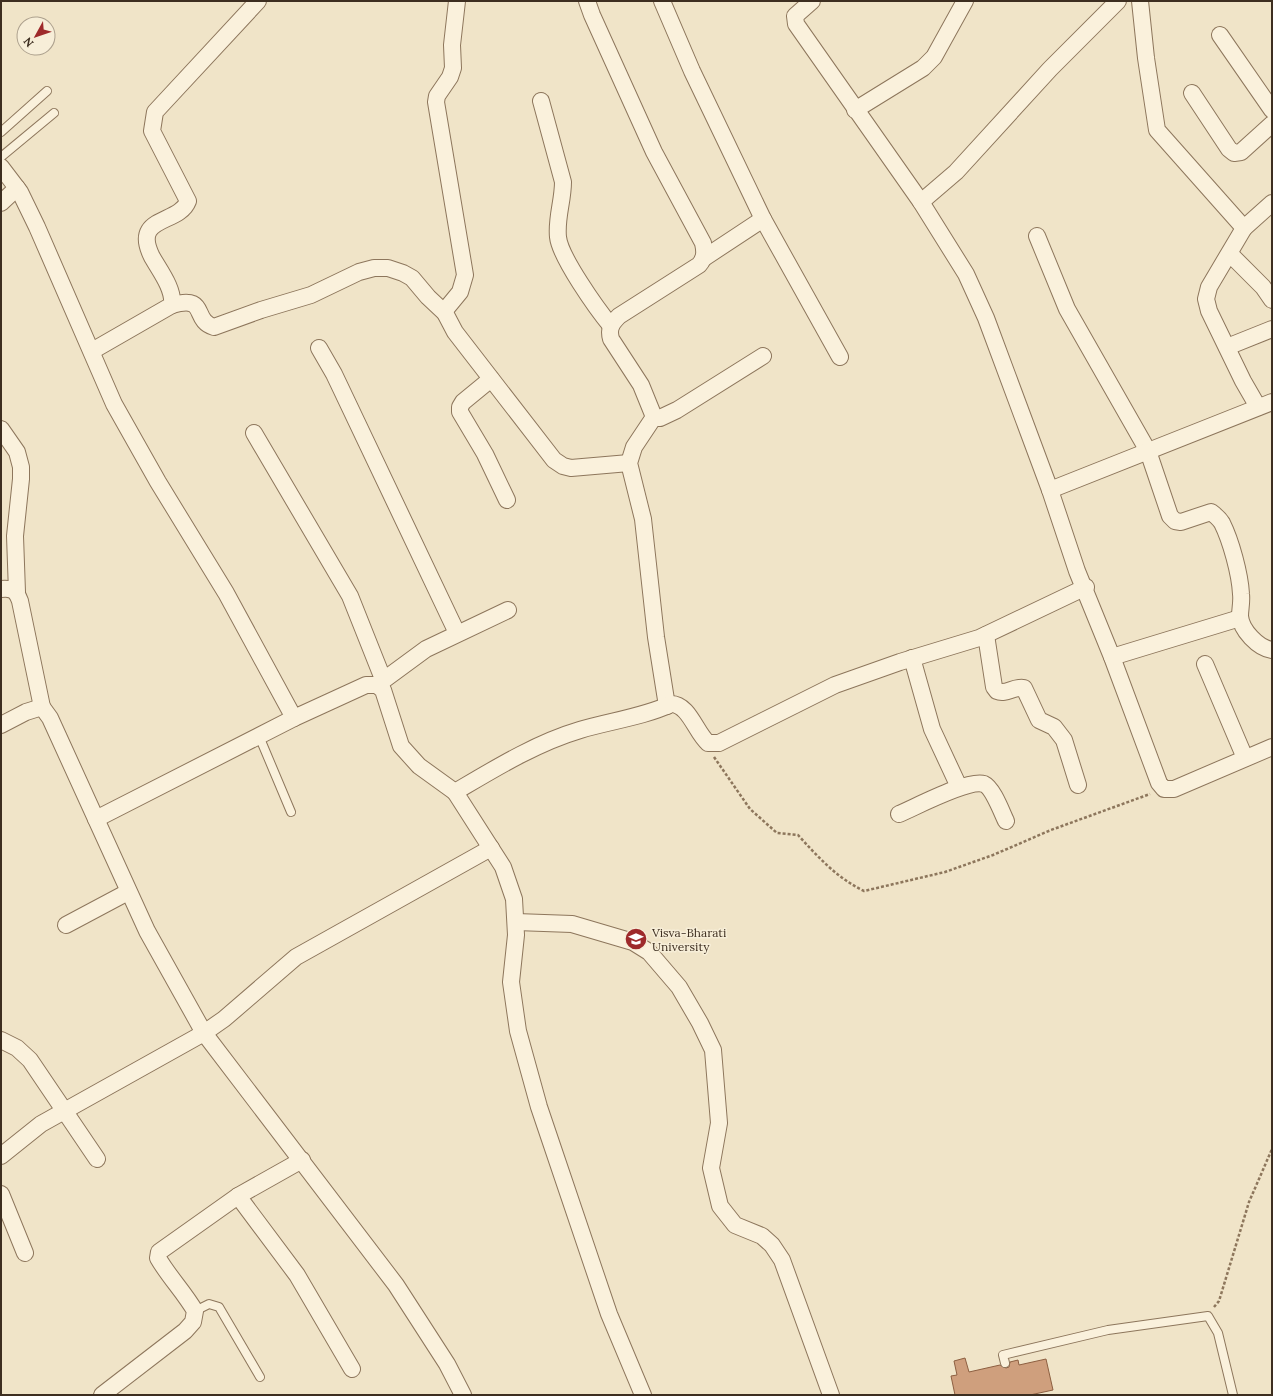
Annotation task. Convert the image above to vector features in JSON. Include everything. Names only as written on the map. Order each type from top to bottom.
[{"type":"street","points":[[172,305],[173,298],[150,253],[146,241],[149,230],[161,220],[184,208],[188,201],[154,136],[152,122],[155,112],[258,1]]},
{"type":"street","points":[[445,313],[446,309],[460,292],[464,275],[436,102],[437,96],[450,77],[453,68],[452,45],[457,1]]},
{"type":"street","points":[[587,1],[641,124],[703,243],[705,252],[704,258]]},
{"type":"street","points":[[662,1],[692,71],[763,219],[840,357]]},
{"type":"street","points":[[812,1],[795,16],[796,24],[921,202],[966,274],[986,318],[1050,490],[1077,571],[1086,587],[1159,783],[1164,789],[1174,789],[1272,747]]},
{"type":"street","points":[[855,110],[923,68],[934,57],[965,1]]},
{"type":"street","points":[[921,202],[956,172],[1050,69],[1118,1]]},
{"type":"street","points":[[1140,1],[1146,58],[1157,130],[1244,228]]},
{"type":"street","points":[[1220,35],[1272,110]]},
{"type":"street","points":[[1192,93],[1229,149],[1234,153],[1241,152],[1272,124]]},
{"type":"street","points":[[541,101],[563,182],[563,195],[557,218],[558,238],[578,279],[611,326],[611,339],[641,385],[654,417]]},
{"type":"street","points":[[1,167],[17,188],[37,227],[114,404],[158,482],[226,593],[294,718]]},
{"type":"street","points":[[1,203],[17,188]]},
{"type":"street","points":[[1050,490],[1265,404],[1227,347],[1209,311],[1206,299],[1209,287],[1230,254],[1244,228],[1272,204]]},
{"type":"street","points":[[611,326],[619,316],[681,277],[699,264],[704,258],[763,219]]},
{"type":"street","points":[[1037,236],[1067,309],[1148,451],[1170,516],[1175,521],[1181,522],[1211,512],[1222,523],[1234,559],[1242,594],[1240,618],[1255,642],[1263,648],[1272,650]]},
{"type":"street","points":[[1230,254],[1263,287],[1272,300]]},
{"type":"street","points":[[92,351],[172,305],[186,301],[192,303],[209,326],[214,327],[261,310],[311,295],[359,272],[374,268],[388,268],[403,272],[412,278],[428,297],[445,313],[455,332],[554,460],[562,466],[571,468],[629,463]]},
{"type":"street","points":[[1227,347],[1272,329]]},
{"type":"street","points":[[319,348],[334,374],[457,633]]},
{"type":"street","points":[[654,417],[660,418],[677,410],[762,356]]},
{"type":"street","points":[[491,380],[463,402],[460,407],[460,412],[485,454],[507,500]]},
{"type":"street","points":[[654,417],[634,447],[629,463],[643,519],[656,638],[667,706]]},
{"type":"street","points":[[1,429],[17,452],[21,467],[22,479],[15,536],[17,592],[42,707],[50,718],[128,892],[147,930],[204,1033],[396,1285],[447,1364],[463,1395]]},
{"type":"street","points":[[254,434],[350,596],[401,746],[419,766],[455,792],[503,867],[514,899],[516,935],[512,982],[518,1032],[540,1107],[602,1292],[643,1395]]},
{"type":"street","points":[[455,792],[530,750],[579,730],[677,704],[684,710],[708,743],[719,743],[835,685],[986,634],[1086,587]]},
{"type":"street","points":[[1,589],[11,588],[17,592]]},
{"type":"street","points":[[96,820],[294,718],[366,685],[380,682],[426,649],[508,610]]},
{"type":"street","points":[[1112,657],[1240,618]]},
{"type":"street","points":[[986,634],[994,687],[997,691],[1003,693],[1015,688],[1024,688],[1039,720],[1054,727],[1064,740],[1078,785]]},
{"type":"street","points":[[912,658],[932,729],[959,787]]},
{"type":"street","points":[[1205,664],[1245,758]]},
{"type":"street","points":[[1,725],[26,712],[42,707]]},
{"type":"street","points":[[899,814],[959,787],[977,784],[985,785],[991,790],[1006,821]]},
{"type":"street","points":[[1,1156],[41,1124],[204,1033],[224,1019],[296,957],[491,848]]},
{"type":"street","points":[[66,925],[128,892]]},
{"type":"street","points":[[516,922],[572,924],[633,942],[649,952],[679,987],[700,1023],[713,1050],[719,1123],[711,1168],[720,1206],[735,1225],[762,1236],[772,1245],[782,1260],[831,1395]]},
{"type":"street","points":[[1,1040],[17,1048],[30,1060],[48,1084],[64,1111],[97,1159]]},
{"type":"street","points":[[102,1395],[185,1331],[192,1322],[195,1311],[186,1295],[161,1264],[158,1258],[159,1252],[238,1196],[302,1160]]},
{"type":"street","points":[[1,1194],[25,1253]]},
{"type":"street","points":[[238,1196],[297,1275],[352,1369]]},
{"type":"lane","points":[[1,132],[47,91]]},
{"type":"lane","points":[[1,157],[54,113]]},
{"type":"lane","points":[[259,736],[291,812]]},
{"type":"lane","points":[[195,1311],[209,1304],[219,1308],[260,1377]]},
{"type":"lane","points":[[1005,1364],[1003,1355],[1108,1330],[1208,1316],[1218,1333],[1234,1395]]},
{"type":"path","points":[[708,743],[714,757],[750,809],[777,833],[798,835],[826,866],[849,884],[864,891],[945,872],[993,855],[1051,830],[1164,789]]},
{"type":"path","points":[[1208,1316],[1219,1301],[1249,1202],[1272,1149]]},
{"type":"building","points":[[965,1358],[969,1372],[1000,1365],[1006,1368],[1009,1367],[1010,1362],[1018,1360],[1019,1365],[1046,1359],[1053,1390],[1030,1395],[955,1395],[951,1376],[957,1375],[954,1361]]},
{"type":"place","name":"Visva-Bharati University","points":[[636,939]]}]
